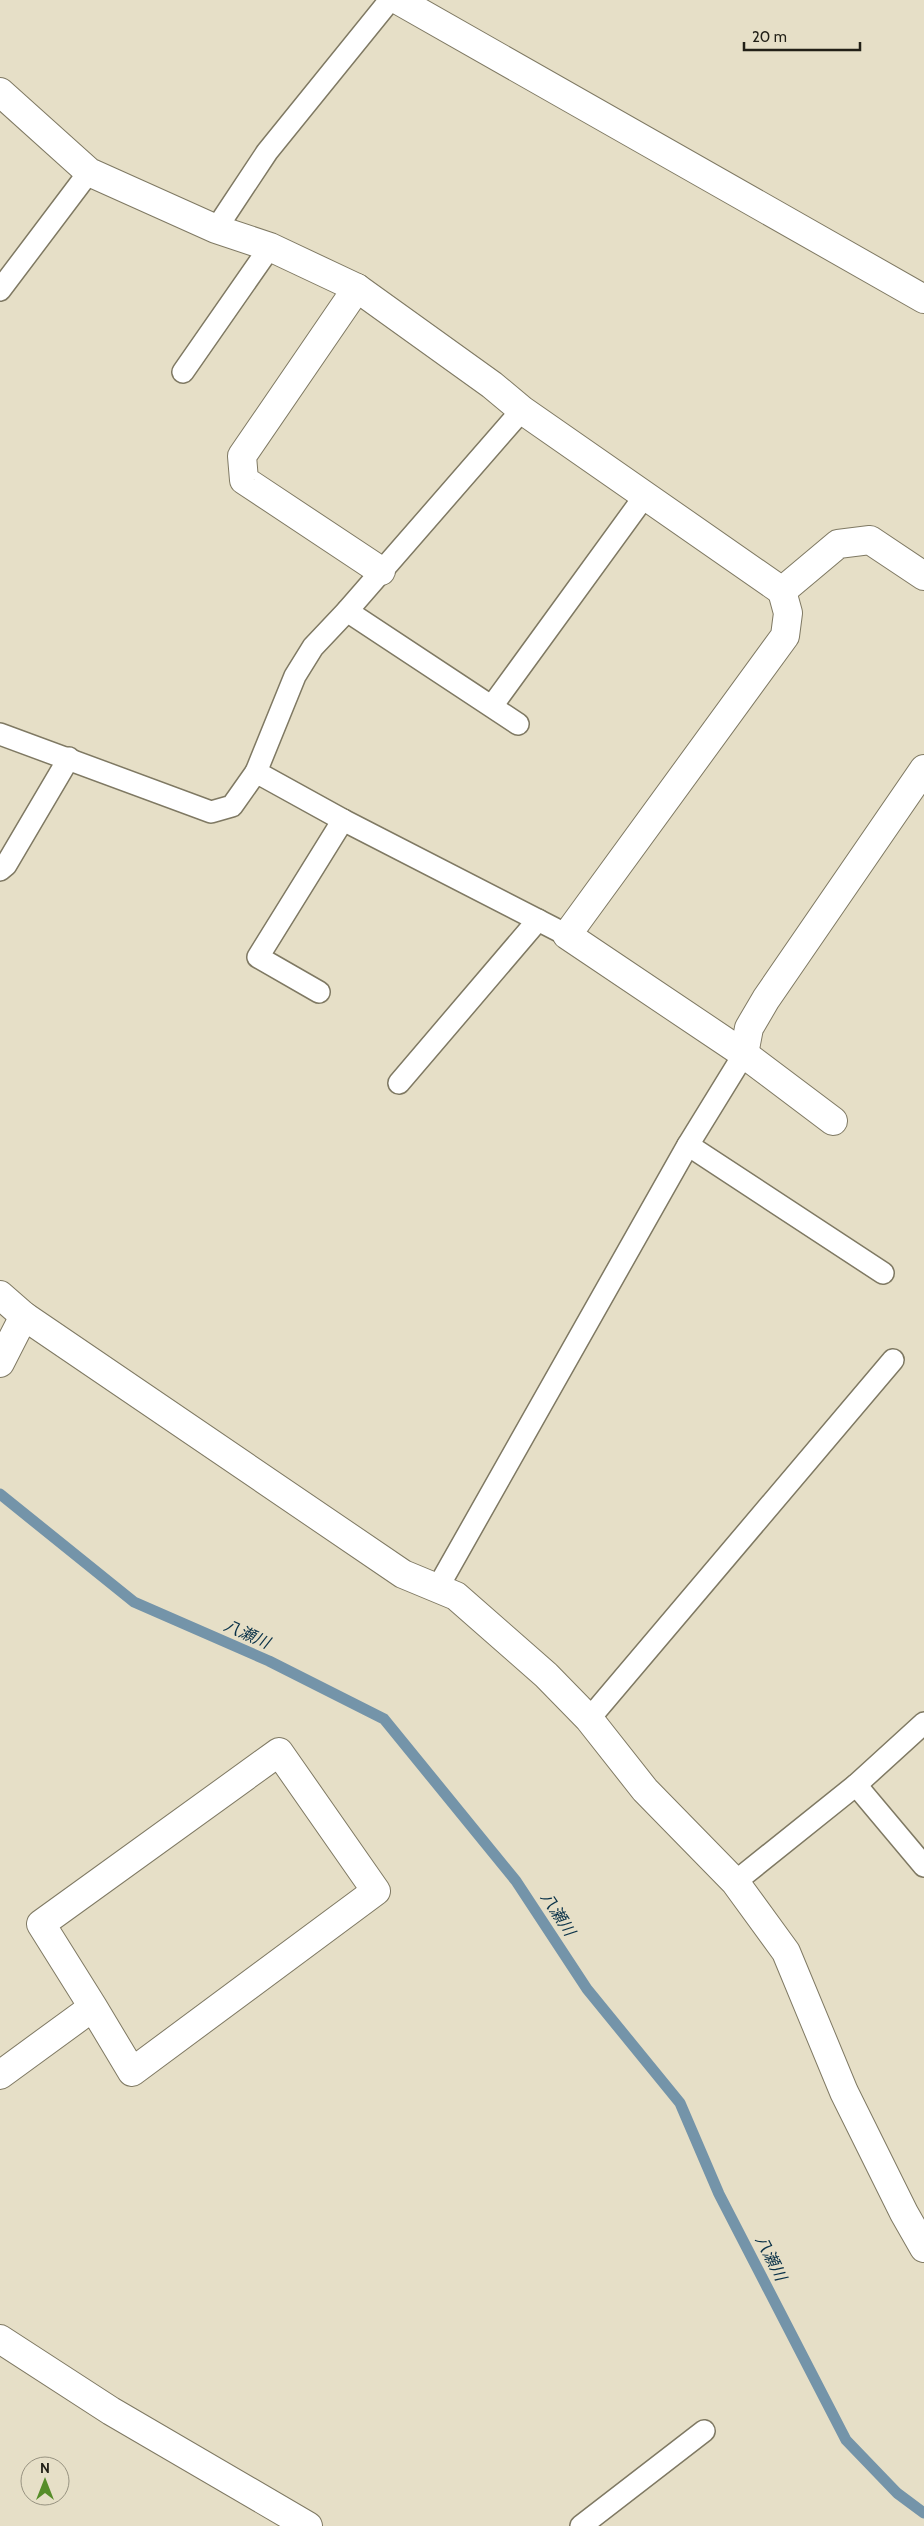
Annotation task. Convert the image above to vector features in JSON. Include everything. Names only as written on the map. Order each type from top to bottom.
[{"type":"street","points":[[398,0],[924,299]]},
{"type":"street","points":[[0,92],[88,172],[216,228],[270,247],[357,288],[644,497],[782,591],[788,613],[784,636],[567,935],[744,1054],[833,1121]]},
{"type":"street","points":[[357,288],[242,456],[244,480],[381,572]]},
{"type":"street","points":[[782,591],[838,544],[870,540],[924,576]]},
{"type":"street","points":[[744,1054],[749,1028],[766,998],[924,769]]},
{"type":"street","points":[[0,1295],[24,1316],[404,1574],[456,1596],[546,1675],[589,1719],[645,1790],[735,1882],[786,1952],[844,2092],[904,2213],[924,2248]]},
{"type":"street","points":[[0,1363],[24,1316]]},
{"type":"street","points":[[279,1752],[376,1891],[132,2072],[93,2007],[41,1924],[279,1752]]},
{"type":"street","points":[[0,2075],[93,2007]]},
{"type":"street","points":[[0,2339],[111,2411],[308,2526]]},
{"type":"lane","points":[[216,228],[267,152],[390,0]]},
{"type":"lane","points":[[0,290],[88,172]]},
{"type":"lane","points":[[183,372],[270,247]]},
{"type":"lane","points":[[0,734],[211,812],[232,806],[256,772],[295,676],[313,647],[347,611],[522,410]]},
{"type":"lane","points":[[492,706],[644,497]]},
{"type":"lane","points":[[347,611],[518,724]]},
{"type":"lane","points":[[0,870],[6,865],[69,758]]},
{"type":"lane","points":[[256,772],[343,820],[567,935]]},
{"type":"lane","points":[[320,992],[258,958],[343,820]]},
{"type":"lane","points":[[399,1083],[538,920]]},
{"type":"lane","points":[[436,1589],[688,1145],[744,1054]]},
{"type":"lane","points":[[688,1145],[883,1273]]},
{"type":"lane","points":[[589,1719],[893,1360]]},
{"type":"lane","points":[[735,1882],[856,1785],[924,1722]]},
{"type":"lane","points":[[856,1785],[924,1866]]},
{"type":"lane","points":[[581,2526],[704,2431]]},
{"type":"waterway","name":"八瀬川","points":[[0,1494],[134,1602],[269,1661],[384,1719],[516,1881],[587,1989],[680,2103],[719,2194],[846,2440],[897,2493],[924,2513]]}]
